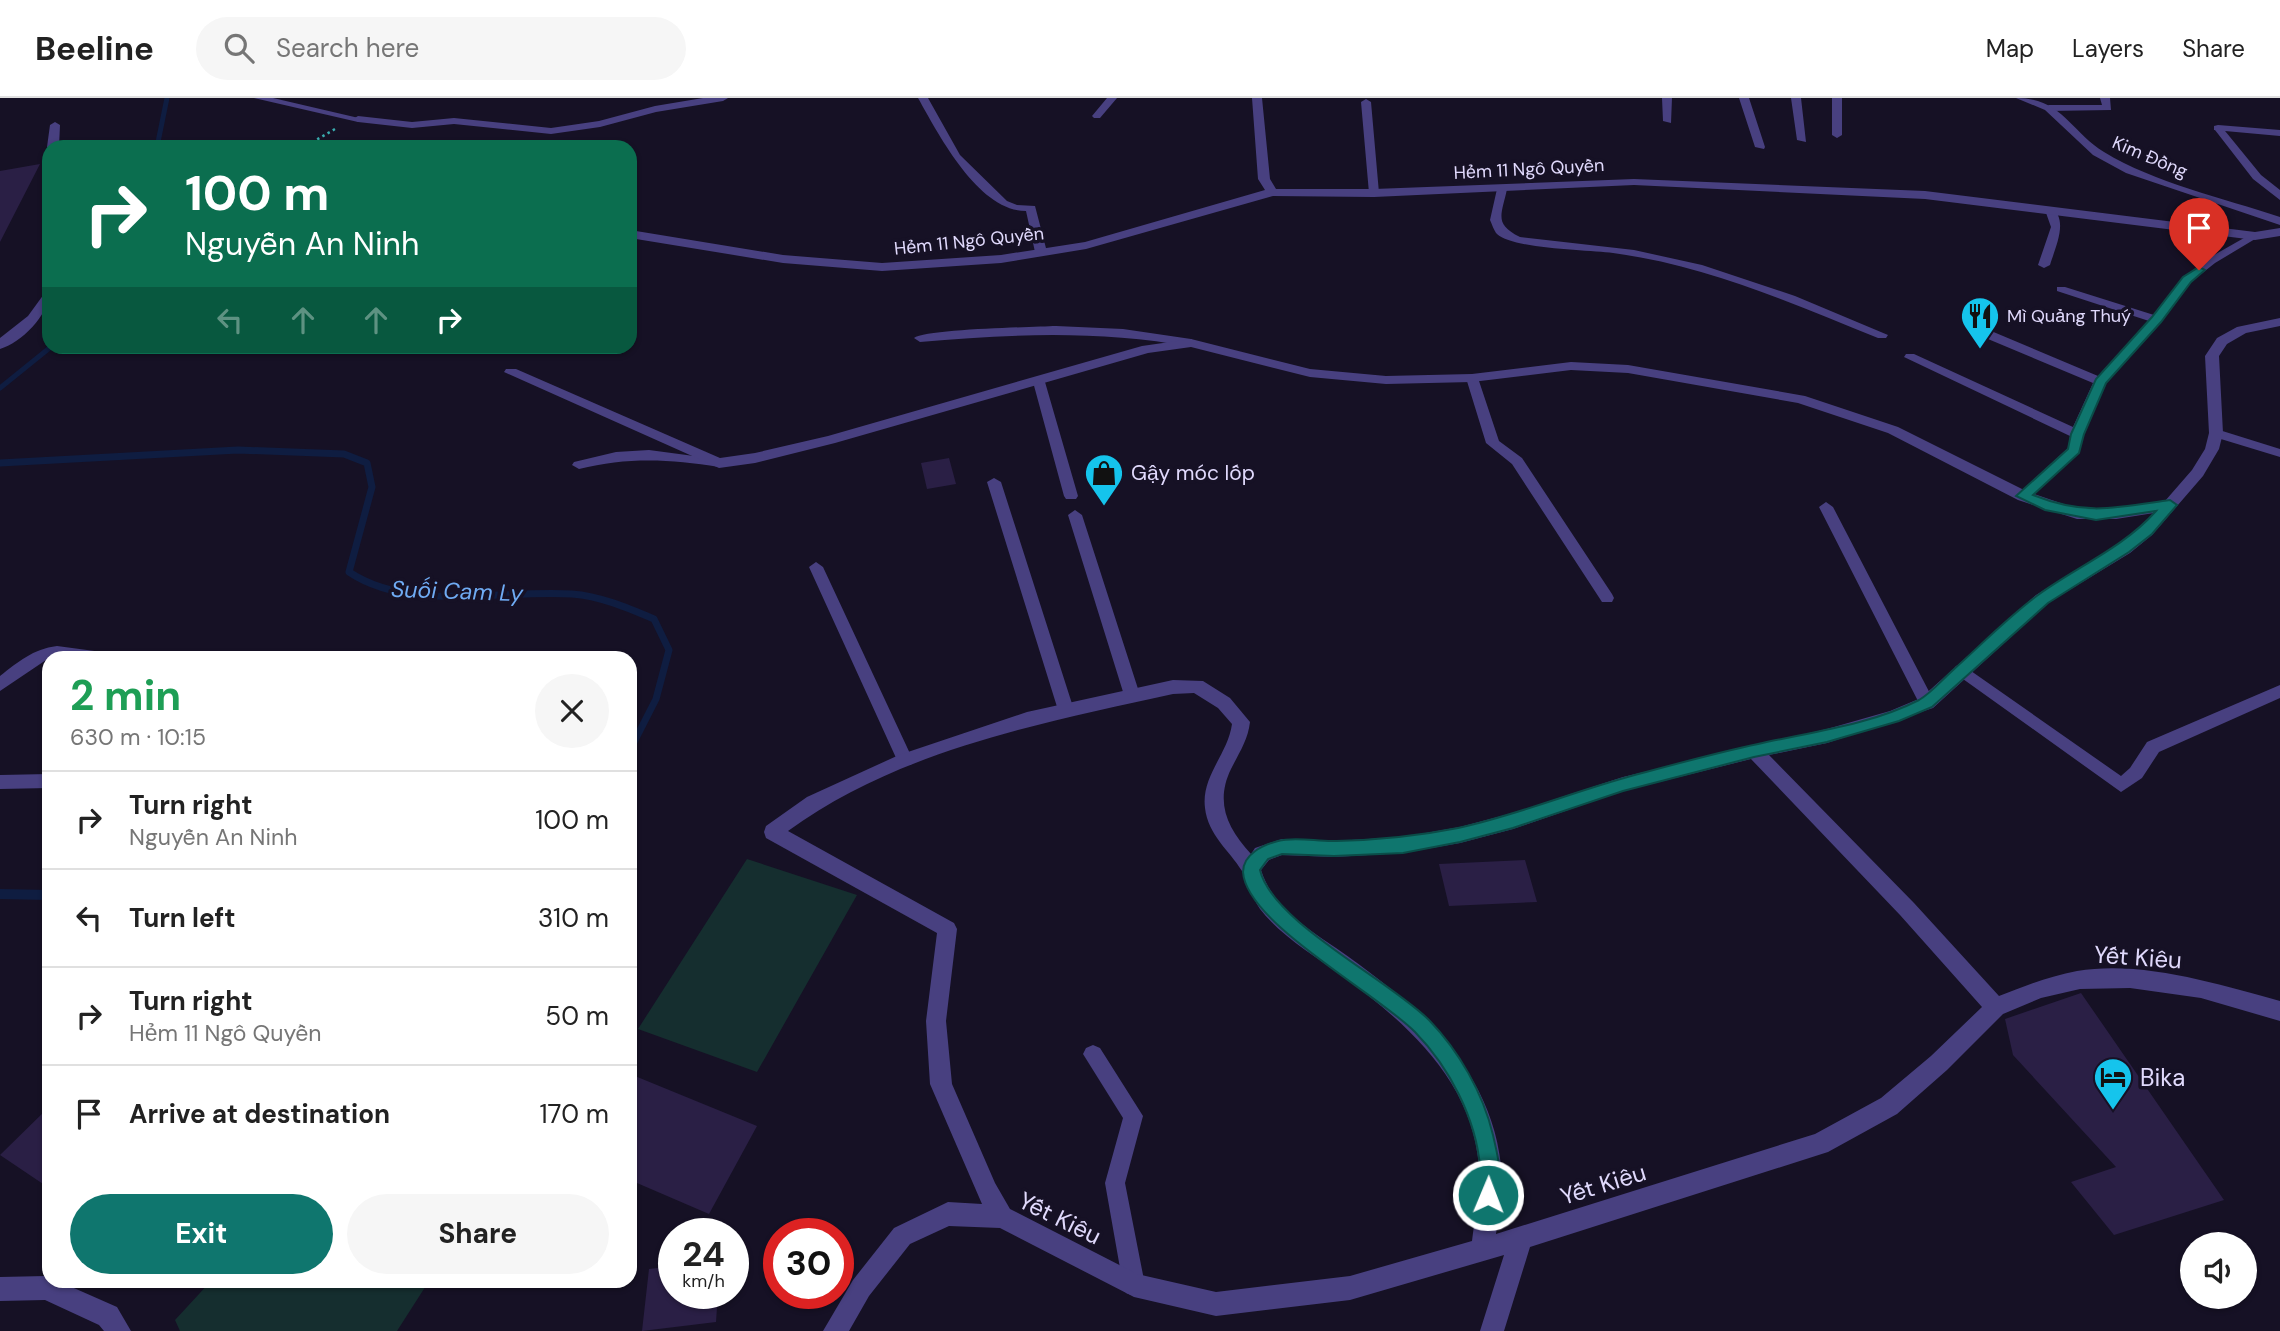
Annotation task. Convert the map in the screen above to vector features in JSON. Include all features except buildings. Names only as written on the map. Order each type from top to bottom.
[{"type":"street","points":[[358,119],[412,125],[454,121],[551,131],[600,124],[655,109],[723,98]]},
{"type":"street","points":[[1257,98],[1264,179],[1272,192]]},
{"type":"street","name":"Kim Đồng","points":[[2021,98],[2049,108],[2096,153],[2130,171],[2280,221]]},
{"type":"street","points":[[54,140],[55,125]]},
{"type":"street","points":[[2218,128],[2280,133]]},
{"type":"street","name":"Hẻm 11 Ngô Quyền","points":[[637,235],[810,262],[882,267],[1001,259],[1086,245],[1272,192],[1374,193],[1634,182],[1925,195],[2255,236],[2280,232]]},
{"type":"street","points":[[0,345],[33,319],[42,307]]},
{"type":"street","points":[[1251,868],[1262,854],[1282,847],[1334,849],[1403,845],[1460,835],[1513,821],[1623,785],[1754,751],[1827,736],[1927,703],[2042,599],[2124,549],[2147,531],[2198,473],[2212,449],[2216,433],[2212,356],[2222,341],[2242,330],[2280,322]]},
{"type":"street","points":[[511,372],[719,463],[755,458],[830,440],[1147,349],[1191,343],[1310,373],[1386,380],[1472,378],[1570,366],[1628,369],[1800,399],[1893,430],[2023,496],[2059,509],[2096,516],[2170,505]]},
{"type":"street","points":[[1002,1217],[987,1191],[941,1084],[936,1021],[947,929],[773,832],[814,802],[905,760],[1027,719],[1132,695],[1173,687],[1196,686],[1224,703],[1241,722],[1240,737],[1214,785],[1214,816],[1226,841],[1251,868],[1255,884],[1268,904],[1283,919],[1388,997],[1423,1027],[1456,1069],[1479,1118],[1490,1168],[1483,1250]]},
{"type":"street","points":[[1754,751],[1907,909],[1996,1007]]},
{"type":"street","name":"Yết Kiêu","points":[[835,1331],[861,1288],[902,1236],[948,1214],[1002,1217],[1134,1284],[1216,1304],[1350,1288],[1483,1250],[1820,1144],[1889,1106],[1939,1063],[1996,1007],[2040,989],[2080,980],[2130,979],[2201,989],[2280,1011]]},
{"type":"street","points":[[1492,1331],[1521,1237]]},
{"type":"street","points":[[0,1289],[46,1289],[108,1316],[119,1331]]},
{"type":"lane","points":[[259,98],[358,119]]},
{"type":"lane","points":[[923,98],[956,157],[1007,205],[1031,208],[1041,252]]},
{"type":"lane","points":[[1097,117],[1112,98]]},
{"type":"lane","points":[[1667,98],[1668,121]]},
{"type":"lane","points":[[1744,98],[1760,147]]},
{"type":"lane","points":[[1796,98],[1802,140]]},
{"type":"lane","points":[[1837,98],[1837,135]]},
{"type":"lane","points":[[2049,108],[2108,108],[2105,98]]},
{"type":"lane","points":[[1366,102],[1374,193]]},
{"type":"lane","points":[[2218,128],[2257,177],[2272,187],[2280,197]]},
{"type":"lane","points":[[1502,189],[1495,220],[1501,232],[1518,240],[1636,254],[1710,271],[1882,335]]},
{"type":"lane","points":[[2044,265],[2056,227],[2050,210]]},
{"type":"lane","name":"Hẻm 11 Ngô Quyền","points":[[2023,496],[2074,450],[2077,434],[2100,382],[2157,320],[2187,280],[2211,261],[2255,236]]},
{"type":"lane","points":[[2061,289],[2157,320]]},
{"type":"lane","points":[[920,338],[1000,331],[1112,330],[1191,343]]},
{"type":"lane","points":[[1980,331],[2100,382]]},
{"type":"lane","points":[[1910,357],[2077,434]]},
{"type":"lane","points":[[1472,378],[1493,443],[1517,461],[1607,598]]},
{"type":"lane","points":[[1039,382],[1071,496]]},
{"type":"lane","points":[[2216,433],[2280,453]]},
{"type":"lane","points":[[579,465],[614,455],[640,453],[719,463]]},
{"type":"lane","points":[[994,482],[1066,710]]},
{"type":"lane","points":[[1826,507],[1927,703]]},
{"type":"lane","points":[[1075,514],[1132,695]]},
{"type":"lane","points":[[816,567],[905,760]]},
{"type":"lane","points":[[0,684],[42,654]]},
{"type":"lane","points":[[1961,670],[2121,785],[2136,773],[2153,747],[2280,691]]},
{"type":"lane","points":[[0,782],[42,781]]},
{"type":"lane","points":[[1093,1054],[1133,1116],[1115,1183],[1134,1284]]},
{"type":"green space","points":[[747,859],[857,895],[757,1072],[638,1029]]},
{"type":"green space","points":[[205,1288],[425,1288],[397,1331],[180,1331],[175,1320]]},
{"type":"waterway","name":"Suối Cam Ly","points":[[158,140],[167,98]]},
{"type":"waterway","name":"Suối Cam Ly","points":[[0,388],[42,354]]},
{"type":"waterway","name":"Suối Cam Ly","points":[[0,463],[238,450],[344,454],[367,463],[372,487],[349,572],[373,585],[428,596],[545,593],[582,595],[614,603],[654,619],[669,650],[656,699],[637,736]]},
{"type":"waterway","name":"Suối Cam Ly","points":[[0,894],[42,895]]},
{"type":"place","name":"Mì Quảng Thuý","points":[[1980,350]]},
{"type":"place","name":"Gậy móc lốp","points":[[1104,507]]},
{"type":"place","name":"Bika","points":[[2113,1111]]},
{"type":"route","points":[[1488,1195],[1490,1168],[1479,1118],[1456,1069],[1423,1027],[1388,997],[1291,926],[1268,904],[1255,884],[1251,868],[1262,854],[1282,847],[1334,849],[1403,845],[1460,835],[1513,821],[1623,785],[1754,751],[1827,736],[1927,703],[2042,599],[2124,549],[2147,531],[2170,505],[2096,516],[2050,507],[2023,496],[2077,447],[2077,434],[2100,382],[2157,320],[2187,280],[2199,270]]}]
